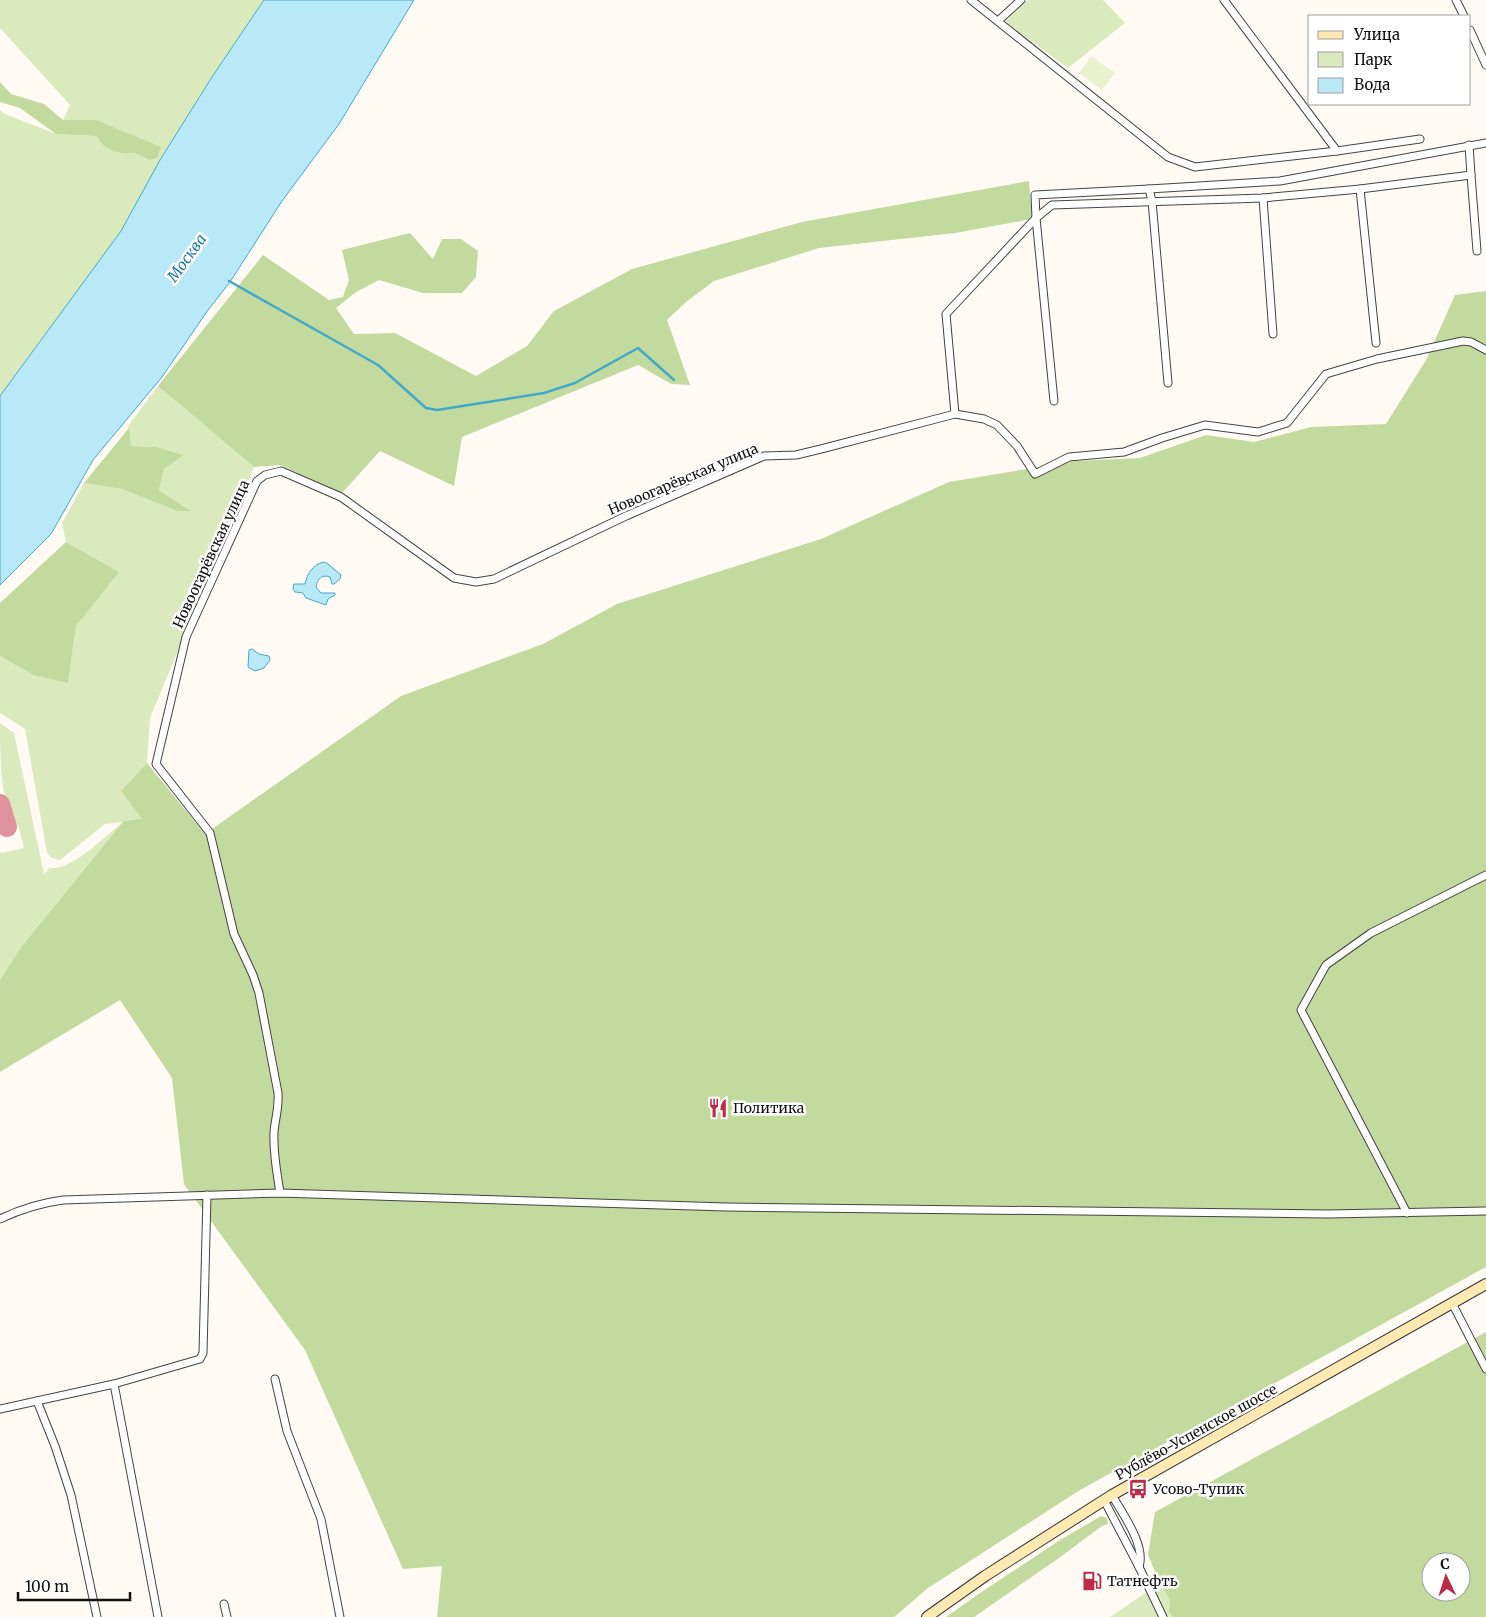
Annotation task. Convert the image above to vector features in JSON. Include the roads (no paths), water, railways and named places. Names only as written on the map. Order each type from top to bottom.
[{"type":"main road","name":"Рублёво-Успенское шоссе","points":[[926,1617],[985,1576],[1108,1498],[1486,1284]]},
{"type":"street","points":[[971,0],[1168,157],[1195,167],[1337,151],[1420,139]]},
{"type":"street","points":[[998,21],[1022,0]]},
{"type":"street","points":[[1224,0],[1337,151]]},
{"type":"street","points":[[1456,0],[1464,15]]},
{"type":"street","points":[[1471,32],[1486,65]]},
{"type":"street","points":[[1054,401],[1035,195],[1280,181],[1486,143]]},
{"type":"street","points":[[1469,145],[1477,251]]},
{"type":"street","points":[[955,414],[946,314],[1036,218],[1052,205],[1262,198],[1360,189],[1471,175]]},
{"type":"street","points":[[1150,189],[1168,383]]},
{"type":"street","points":[[1360,189],[1376,343]]},
{"type":"street","points":[[1262,198],[1273,334]]},
{"type":"street","name":"Новоогарёвская улица","points":[[280,1193],[274,1146],[274,1131],[279,1108],[278,1094],[259,993],[234,934],[210,833],[156,764],[186,637],[257,481],[264,475],[281,471],[341,498],[454,578],[476,582],[494,579],[626,516],[764,456],[796,455],[955,414],[984,419],[997,425],[1017,446],[1035,474],[1069,456],[1124,452],[1162,438],[1204,426],[1258,432],[1287,423],[1326,374],[1377,359],[1463,341],[1471,342],[1486,350]]},
{"type":"street","points":[[1407,1213],[1302,1010],[1326,965],[1371,933],[1486,875]]},
{"type":"street","points":[[0,1219],[41,1202],[280,1193],[726,1207],[1328,1214],[1486,1211]]},
{"type":"street","points":[[0,1409],[114,1384],[200,1359],[203,1353],[207,1195]]},
{"type":"street","points":[[1452,1303],[1486,1369]]},
{"type":"street","points":[[274,1379],[286,1431],[321,1519],[340,1617]]},
{"type":"street","points":[[114,1384],[158,1617]]},
{"type":"street","points":[[37,1401],[55,1446],[71,1495],[97,1617]]},
{"type":"street","points":[[1108,1498],[1140,1547],[1142,1559],[1139,1567],[1162,1617]]},
{"type":"street","points":[[224,1604],[226,1617]]},
{"type":"water","name":"Москва","points":[[264,0],[414,0],[339,124],[282,201],[230,282],[208,310],[162,377],[93,460],[51,534],[0,585],[0,396],[121,231],[160,160],[212,77]]},
{"type":"water","points":[[324,562],[341,575],[340,579],[334,584],[332,584],[330,577],[327,576],[320,578],[317,582],[316,587],[321,593],[335,593],[335,595],[328,599],[326,605],[306,598],[303,593],[295,592],[293,589],[294,584],[305,584],[311,570]]},
{"type":"water","points":[[252,649],[259,654],[269,656],[270,660],[264,668],[255,671],[248,667],[249,650]]},
{"type":"waterway","points":[[229,281],[378,365],[426,408],[437,410],[544,393],[575,383],[638,348],[674,380]]},
{"type":"place","name":"Политика","points":[[718,1108]]},
{"type":"place","name":"Усово-Тупик","points":[[1138,1489]]},
{"type":"place","name":"Татнефть","points":[[1092,1581]]}]
